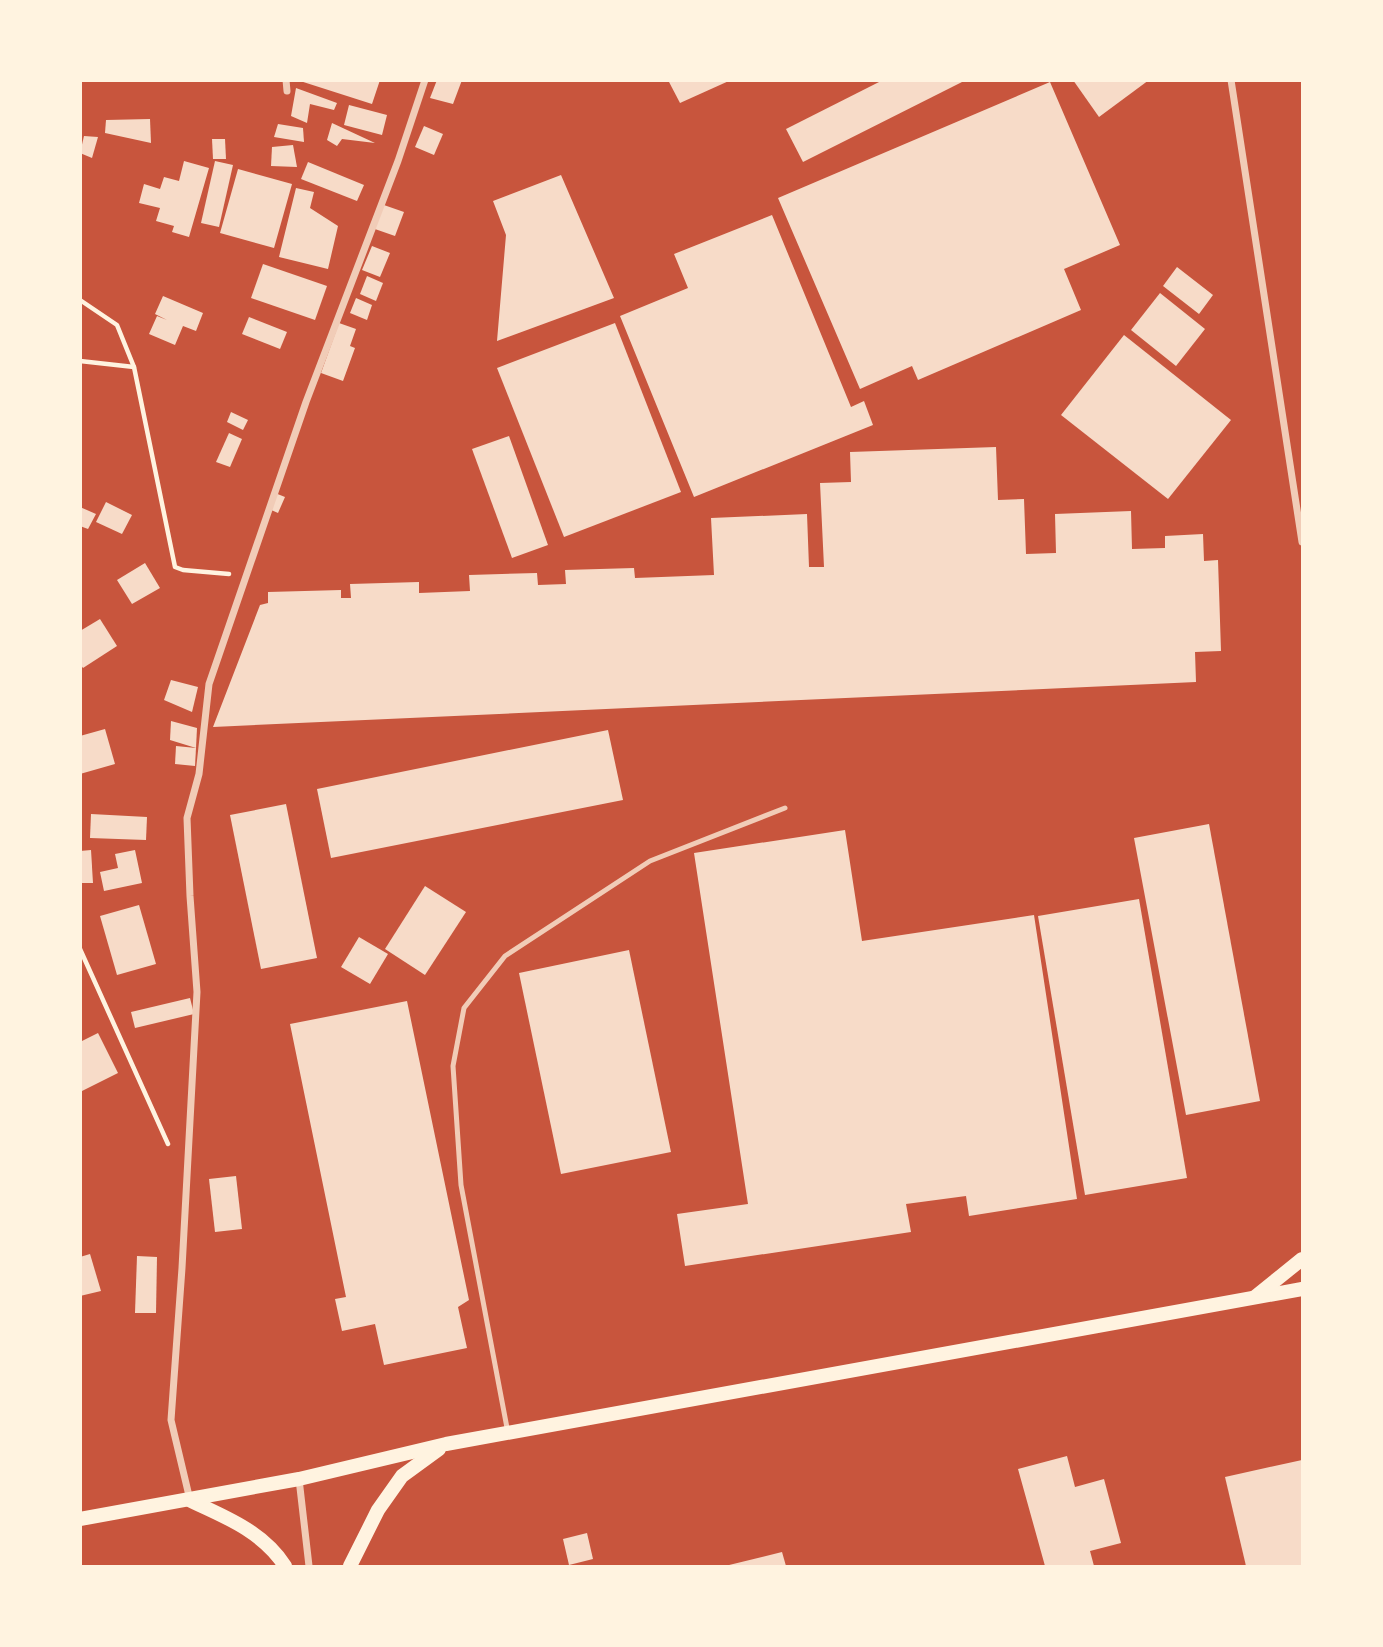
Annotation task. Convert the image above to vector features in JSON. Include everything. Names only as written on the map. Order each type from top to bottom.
[{"type":"main road","points":[[1254,1298],[1303,1259]]},
{"type":"main road","points":[[80,1519],[299,1479],[446,1444],[1303,1289]]},
{"type":"main road","points":[[351,1566],[378,1510],[402,1476],[446,1444]]},
{"type":"main road","points":[[190,1500],[240,1523],[279,1556],[285,1566]]},
{"type":"street","points":[[286,80],[287,91]]},
{"type":"street","points":[[190,1500],[171,1420],[183,1268],[185,1183],[197,992],[187,818],[199,774],[209,684],[306,402],[398,161],[425,80]]},
{"type":"street","points":[[1231,80],[1303,542]]},
{"type":"street","points":[[299,1479],[309,1566]]},
{"type":"lane","points":[[508,1433],[460,1185],[453,1066],[464,1008],[505,956],[650,861],[786,808]]},
{"type":"path","points":[[80,300],[117,325],[134,367],[175,567],[245,575]]},
{"type":"path","points":[[80,361],[134,367]]},
{"type":"path","points":[[80,949],[169,1146]]},
{"type":"building","points":[[297,80],[380,80],[372,104]]},
{"type":"building","points":[[437,80],[462,80],[453,104],[430,98]]},
{"type":"building","points":[[668,80],[731,80],[680,103]]},
{"type":"building","points":[[883,80],[966,80],[803,162],[786,129]]},
{"type":"building","points":[[1073,80],[1149,80],[1099,117]]},
{"type":"building","points":[[1050,82],[1120,245],[1064,269],[1081,310],[918,380],[912,366],[860,389],[778,198]]},
{"type":"building","points":[[296,88],[337,103],[334,110],[310,104],[307,123],[291,116]]},
{"type":"building","points":[[349,105],[387,115],[382,135],[344,125]]},
{"type":"building","points":[[150,119],[151,143],[105,133],[106,120]]},
{"type":"building","points":[[332,123],[375,143],[342,139],[337,146],[327,140]]},
{"type":"building","points":[[278,124],[303,128],[304,142],[274,137]]},
{"type":"building","points":[[424,126],[443,134],[434,155],[415,147]]},
{"type":"building","points":[[84,136],[98,137],[92,158],[80,153]]},
{"type":"building","points":[[212,139],[225,139],[226,159],[213,159]]},
{"type":"building","points":[[293,145],[297,167],[271,166],[272,147]]},
{"type":"building","points":[[184,161],[209,168],[189,237],[172,232],[174,226],[156,221],[160,208],[139,203],[144,184],[160,189],[164,177],[179,181]]},
{"type":"building","points":[[215,161],[233,165],[219,227],[201,223]]},
{"type":"building","points":[[308,162],[364,185],[357,201],[301,179]]},
{"type":"building","points":[[238,169],[292,184],[274,248],[220,233]]},
{"type":"building","points":[[561,175],[614,298],[497,341],[506,235],[493,201]]},
{"type":"building","points":[[296,188],[314,192],[310,208],[338,226],[328,269],[279,257]]},
{"type":"building","points":[[381,204],[404,212],[395,236],[372,228]]},
{"type":"building","points":[[772,215],[851,407],[864,401],[873,425],[694,497],[620,316],[688,288],[674,254]]},
{"type":"building","points":[[372,246],[390,253],[380,277],[362,270]]},
{"type":"building","points":[[263,264],[327,286],[315,320],[251,298]]},
{"type":"building","points":[[1177,267],[1213,295],[1199,314],[1163,286]]},
{"type":"building","points":[[367,276],[383,283],[376,301],[360,294]]},
{"type":"building","points":[[1160,293],[1205,329],[1176,366],[1131,330]]},
{"type":"building","points":[[163,296],[203,313],[196,331],[183,326],[175,345],[149,334],[157,316],[167,320],[155,314]]},
{"type":"building","points":[[356,298],[372,305],[367,320],[350,313]]},
{"type":"building","points":[[249,317],[287,332],[280,349],[242,334]]},
{"type":"building","points":[[339,323],[356,329],[350,346],[355,348],[343,381],[321,373]]},
{"type":"building","points":[[615,323],[681,492],[564,537],[497,368]]},
{"type":"building","points":[[1124,335],[1231,420],[1168,499],[1061,415]]},
{"type":"building","points":[[231,412],[248,420],[243,430],[227,422]]},
{"type":"building","points":[[229,433],[242,439],[230,467],[216,462]]},
{"type":"building","points":[[509,436],[548,545],[512,558],[472,449]]},
{"type":"building","points":[[996,447],[998,500],[1024,499],[1026,554],[1056,553],[1055,514],[1131,511],[1132,549],[1165,548],[1165,536],[1203,534],[1204,561],[1218,560],[1221,651],[1195,652],[1196,682],[213,727],[260,605],[268,603],[268,592],[341,590],[341,598],[351,598],[350,584],[419,582],[419,593],[470,591],[469,575],[537,573],[538,585],[566,584],[565,570],[634,568],[635,578],[714,575],[711,518],[807,514],[809,567],[824,567],[820,483],[851,482],[850,452]]},
{"type":"building","points":[[275,493],[285,497],[278,513],[269,509]]},
{"type":"building","points":[[106,502],[132,515],[122,534],[96,522]]},
{"type":"building","points":[[80,507],[96,514],[88,529],[80,526]]},
{"type":"building","points":[[145,563],[160,588],[132,604],[117,580]]},
{"type":"building","points":[[100,619],[117,646],[83,668],[80,664],[80,631]]},
{"type":"building","points":[[171,680],[198,687],[192,712],[164,700]]},
{"type":"building","points":[[171,721],[197,728],[196,748],[170,740]]},
{"type":"building","points":[[105,729],[115,764],[80,774],[80,736]]},
{"type":"building","points":[[608,730],[623,800],[331,858],[317,789]]},
{"type":"building","points":[[176,746],[196,748],[195,766],[175,764]]},
{"type":"building","points":[[286,804],[317,958],[261,969],[230,815]]},
{"type":"building","points":[[91,814],[147,817],[146,840],[90,838]]},
{"type":"building","points":[[1209,824],[1260,1101],[1186,1115],[1134,838]]},
{"type":"building","points":[[845,830],[862,941],[1034,915],[1077,1199],[969,1216],[966,1196],[906,1204],[911,1232],[685,1266],[677,1214],[748,1204],[694,853]]},
{"type":"building","points":[[91,850],[93,883],[80,883],[80,851]]},
{"type":"building","points":[[135,850],[142,883],[104,891],[100,872],[118,868],[115,854]]},
{"type":"building","points":[[425,886],[466,912],[425,975],[385,949]]},
{"type":"building","points":[[1139,899],[1187,1178],[1085,1195],[1038,916]]},
{"type":"building","points":[[139,905],[156,964],[117,975],[100,916]]},
{"type":"building","points":[[359,937],[388,954],[370,984],[341,967]]},
{"type":"building","points":[[629,950],[671,1152],[561,1174],[519,973]]},
{"type":"building","points":[[190,998],[194,1014],[135,1028],[131,1012]]},
{"type":"building","points":[[407,1001],[469,1300],[458,1307],[467,1348],[384,1365],[375,1324],[342,1331],[335,1299],[346,1297],[290,1024]]},
{"type":"building","points":[[98,1033],[118,1073],[80,1092],[80,1042]]},
{"type":"building","points":[[236,1176],[242,1229],[215,1232],[209,1179]]},
{"type":"building","points":[[90,1254],[101,1291],[80,1296],[80,1257]]},
{"type":"building","points":[[137,1256],[157,1257],[156,1313],[135,1313]]},
{"type":"building","points":[[1067,1456],[1075,1487],[1104,1479],[1121,1543],[1090,1551],[1094,1566],[1045,1566],[1018,1469]]},
{"type":"building","points":[[1302,1460],[1302,1566],[1246,1566],[1225,1477]]},
{"type":"building","points":[[587,1533],[593,1559],[569,1565],[563,1539]]},
{"type":"building","points":[[782,1552],[786,1566],[725,1566]]}]
